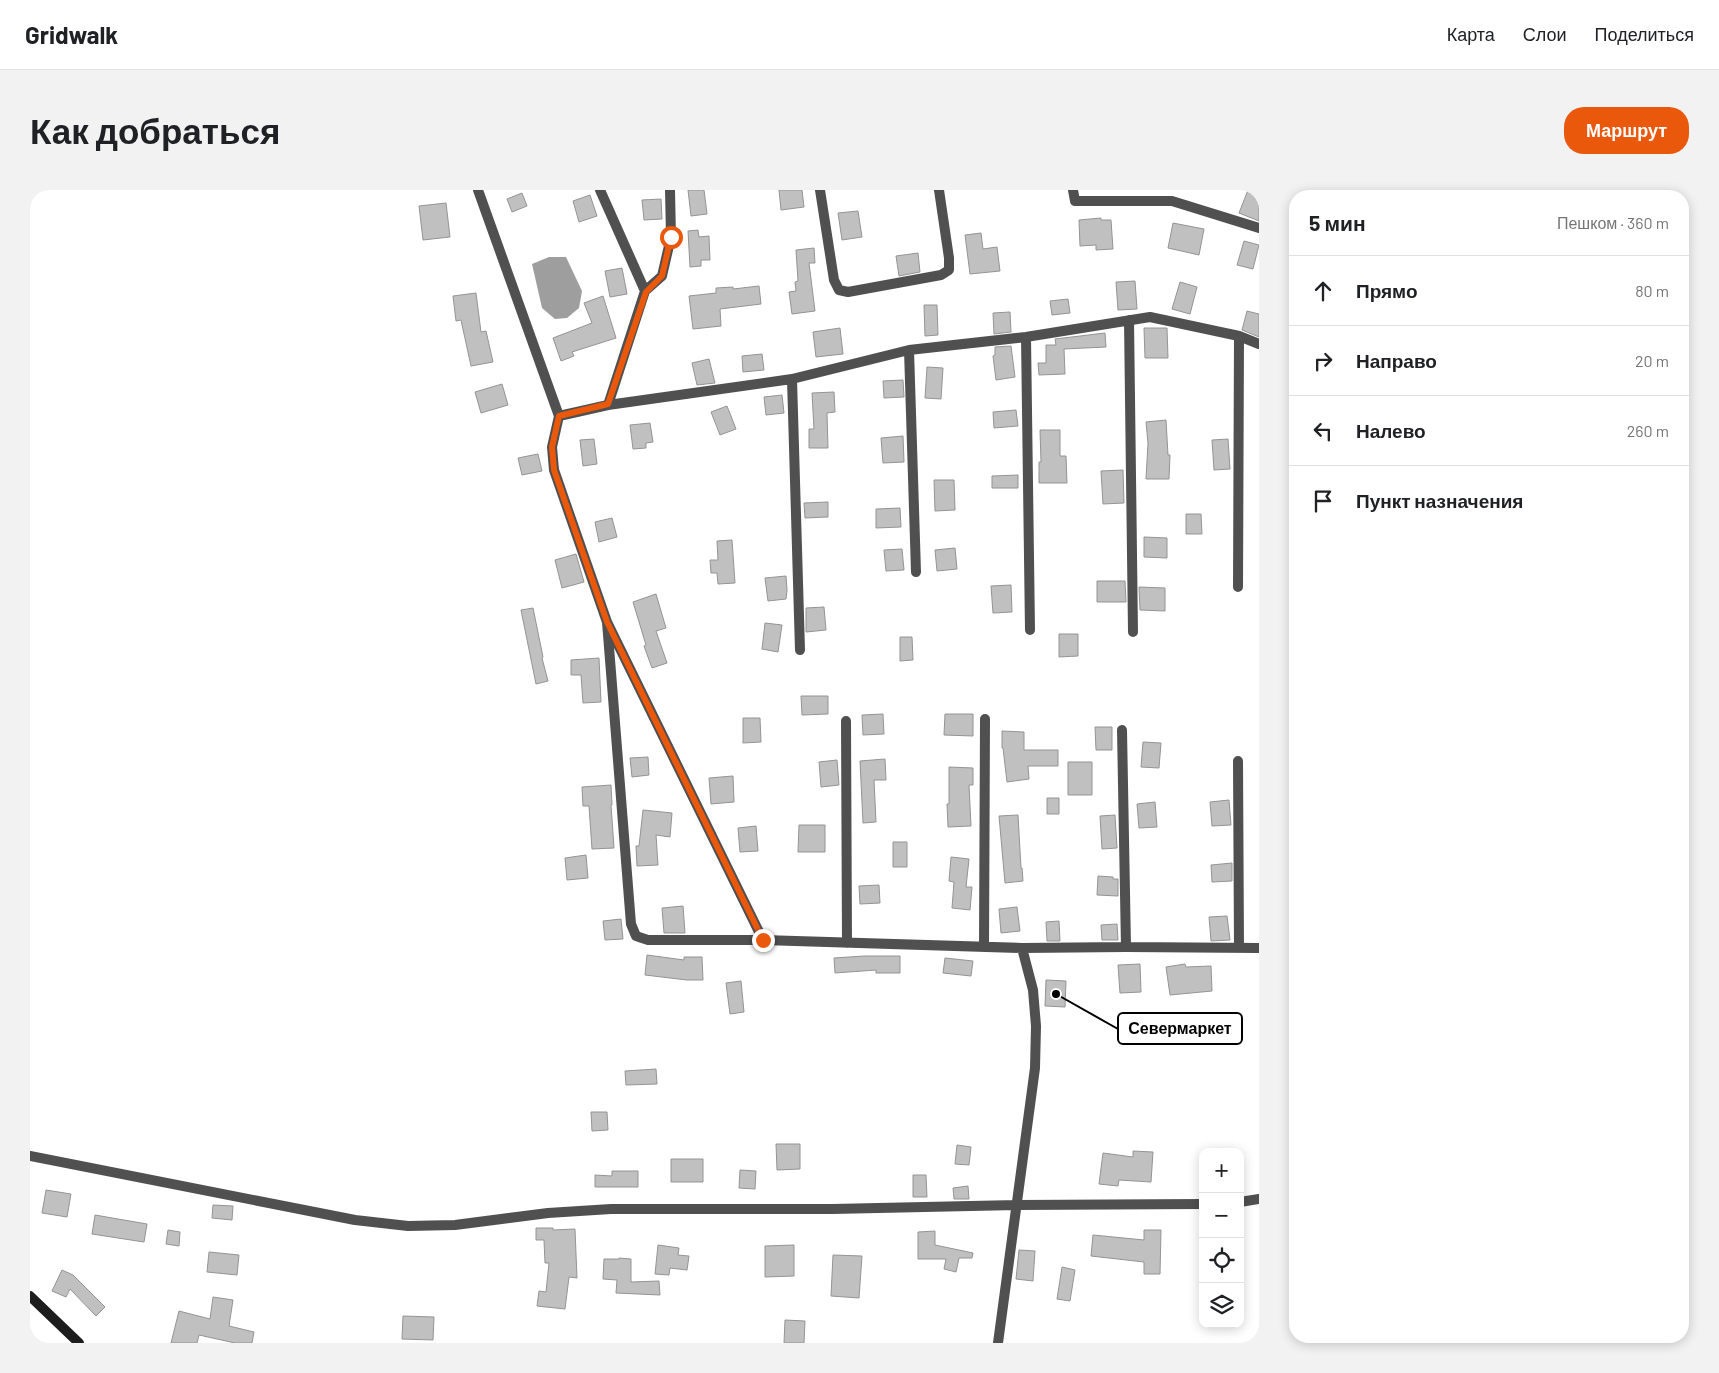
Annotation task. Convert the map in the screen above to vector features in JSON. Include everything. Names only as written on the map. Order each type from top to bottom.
[{"type":"street","points":[[478,190],[559,416],[552,447],[554,470],[607,622],[763,940]]},
{"type":"street","points":[[600,190],[646,292]]},
{"type":"street","points":[[608,404],[646,292],[662,276],[671,237],[670,190]]},
{"type":"street","points":[[820,190],[834,280],[839,290],[848,292],[941,275],[949,270],[939,190]]},
{"type":"street","points":[[1073,190],[1075,201],[1172,201],[1259,228]]},
{"type":"street","points":[[559,416],[608,404],[792,379],[910,350],[1026,337],[1150,317],[1239,336],[1259,344]]},
{"type":"street","points":[[1129,320],[1133,632]]},
{"type":"street","points":[[1238,587],[1239,336]]},
{"type":"street","points":[[1026,337],[1030,630]]},
{"type":"street","points":[[910,350],[916,572]]},
{"type":"street","points":[[792,379],[800,650]]},
{"type":"street","points":[[607,622],[631,924],[636,936],[648,940],[763,940],[1022,948],[1239,946],[1259,948]]},
{"type":"street","points":[[984,946],[985,719]]},
{"type":"street","points":[[846,721],[847,943]]},
{"type":"street","points":[[1122,730],[1126,947]]},
{"type":"street","points":[[1238,761],[1239,946]]},
{"type":"street","points":[[998,1343],[1035,1068],[1036,1026],[1033,990],[1022,948]]},
{"type":"street","points":[[30,1156],[356,1220],[408,1226],[455,1225],[548,1213],[611,1209],[832,1209],[1199,1204]]},
{"type":"street","points":[[1244,1201],[1259,1199]]},
{"type":"street","points":[[30,1296],[79,1343]]},
{"type":"shaded area","points":[[549,257],[566,257],[582,291],[579,308],[567,318],[555,319],[542,308],[532,264]]},
{"type":"building","points":[[688,190],[704,190],[707,214],[691,216]]},
{"type":"building","points":[[779,190],[802,190],[804,207],[781,210]]},
{"type":"building","points":[[1248,190],[1259,194],[1259,221],[1239,213]]},
{"type":"building","points":[[522,193],[527,206],[512,212],[507,199]]},
{"type":"building","points":[[590,195],[597,216],[579,222],[573,201]]},
{"type":"building","points":[[661,199],[662,219],[644,220],[642,200]]},
{"type":"building","points":[[446,203],[450,237],[423,240],[419,206]]},
{"type":"building","points":[[858,211],[862,237],[842,240],[838,213]]},
{"type":"building","points":[[1101,218],[1101,220],[1111,220],[1113,249],[1096,250],[1096,245],[1080,246],[1079,220]]},
{"type":"building","points":[[1173,223],[1204,229],[1199,255],[1168,248]]},
{"type":"building","points":[[698,230],[699,237],[709,236],[710,260],[701,260],[701,266],[690,267],[688,231]]},
{"type":"building","points":[[981,233],[983,249],[997,247],[1000,271],[970,274],[965,235]]},
{"type":"building","points":[[1244,241],[1259,245],[1253,269],[1237,265]]},
{"type":"building","points":[[814,248],[815,263],[809,263],[815,311],[792,314],[789,292],[796,291],[795,282],[798,281],[796,250]]},
{"type":"building","points":[[918,253],[920,272],[899,276],[896,256]]},
{"type":"building","points":[[622,268],[627,294],[610,297],[605,271]]},
{"type":"building","points":[[1135,281],[1137,309],[1118,310],[1116,282]]},
{"type":"building","points":[[1180,282],[1197,287],[1190,314],[1172,309]]},
{"type":"building","points":[[759,286],[761,304],[720,309],[721,326],[693,329],[689,296],[716,293],[716,288],[733,287],[733,289]]},
{"type":"building","points":[[476,293],[481,332],[486,331],[493,362],[471,366],[461,320],[456,321],[453,296]]},
{"type":"building","points":[[603,296],[616,338],[572,352],[574,356],[561,361],[553,338],[592,323],[584,303]]},
{"type":"building","points":[[1068,299],[1070,313],[1052,315],[1050,301]]},
{"type":"building","points":[[924,305],[937,305],[938,335],[925,336]]},
{"type":"building","points":[[1247,311],[1259,314],[1259,337],[1242,330]]},
{"type":"building","points":[[1010,312],[1011,332],[994,334],[993,313]]},
{"type":"building","points":[[840,328],[843,354],[816,357],[813,332]]},
{"type":"building","points":[[1144,328],[1167,328],[1168,358],[1145,358]]},
{"type":"building","points":[[1105,333],[1106,347],[1064,349],[1065,374],[1039,375],[1038,363],[1046,363],[1046,345],[1056,345],[1055,339]]},
{"type":"building","points":[[1011,346],[1015,377],[996,380],[993,356],[995,355],[995,347]]},
{"type":"building","points":[[762,354],[764,370],[743,372],[742,356]]},
{"type":"building","points":[[709,359],[715,383],[697,385],[692,363]]},
{"type":"building","points":[[927,367],[943,368],[941,399],[925,398]]},
{"type":"building","points":[[903,380],[904,397],[884,398],[883,381]]},
{"type":"building","points":[[502,384],[508,405],[481,413],[475,392]]},
{"type":"building","points":[[834,392],[835,412],[827,413],[828,448],[809,448],[809,429],[814,429],[812,393]]},
{"type":"building","points":[[782,395],[784,413],[766,415],[764,397]]},
{"type":"building","points":[[727,406],[736,429],[720,435],[711,412]]},
{"type":"building","points":[[1016,410],[1018,426],[994,428],[993,412]]},
{"type":"building","points":[[1166,420],[1168,455],[1170,455],[1169,479],[1146,479],[1148,443],[1146,422]]},
{"type":"building","points":[[650,423],[653,442],[646,443],[646,448],[633,449],[630,425]]},
{"type":"building","points":[[1040,430],[1060,430],[1060,456],[1066,456],[1067,483],[1039,483],[1039,462],[1041,462]]},
{"type":"building","points":[[903,436],[904,462],[883,463],[881,438]]},
{"type":"building","points":[[594,439],[597,464],[583,466],[580,440]]},
{"type":"building","points":[[1228,439],[1230,469],[1214,470],[1212,440]]},
{"type":"building","points":[[538,454],[542,471],[522,475],[518,458]]},
{"type":"building","points":[[1123,470],[1124,503],[1103,504],[1101,471]]},
{"type":"building","points":[[1018,475],[1018,488],[992,488],[992,476]]},
{"type":"building","points":[[934,480],[954,480],[955,510],[935,511]]},
{"type":"building","points":[[828,502],[828,517],[805,518],[804,503]]},
{"type":"building","points":[[900,508],[901,527],[876,528],[876,509]]},
{"type":"building","points":[[1186,514],[1201,514],[1202,534],[1186,534]]},
{"type":"building","points":[[612,518],[617,537],[599,542],[595,522]]},
{"type":"building","points":[[1144,537],[1167,538],[1167,558],[1144,557]]},
{"type":"building","points":[[732,540],[735,583],[718,584],[717,573],[711,573],[710,560],[718,560],[717,541]]},
{"type":"building","points":[[955,548],[957,569],[937,571],[935,550]]},
{"type":"building","points":[[902,549],[904,570],[886,571],[884,550]]},
{"type":"building","points":[[576,554],[584,582],[562,588],[555,560]]},
{"type":"building","points":[[786,576],[786,599],[768,601],[765,578]]},
{"type":"building","points":[[1097,581],[1125,581],[1126,602],[1097,602]]},
{"type":"building","points":[[1011,585],[1012,612],[993,613],[991,586]]},
{"type":"building","points":[[1139,587],[1165,588],[1165,611],[1140,610]]},
{"type":"building","points":[[656,594],[666,628],[656,631],[667,663],[652,668],[644,646],[646,645],[633,602]]},
{"type":"building","points":[[824,607],[826,630],[806,632],[806,608]]},
{"type":"building","points":[[533,608],[548,681],[536,684],[521,610]]},
{"type":"building","points":[[765,623],[782,625],[778,652],[762,649]]},
{"type":"building","points":[[1059,634],[1078,634],[1078,656],[1059,657]]},
{"type":"building","points":[[900,637],[912,637],[913,660],[900,661]]},
{"type":"building","points":[[599,658],[601,702],[583,703],[581,675],[571,675],[571,660]]},
{"type":"building","points":[[801,696],[828,696],[828,714],[802,715]]},
{"type":"building","points":[[883,714],[884,734],[863,735],[862,715]]},
{"type":"building","points":[[945,714],[973,714],[973,736],[944,735]]},
{"type":"building","points":[[743,718],[760,718],[761,742],[743,743]]},
{"type":"building","points":[[1095,727],[1112,727],[1112,750],[1096,750]]},
{"type":"building","points":[[1002,731],[1024,732],[1024,750],[1058,750],[1058,766],[1028,766],[1029,779],[1007,782],[1002,748]]},
{"type":"building","points":[[1143,742],[1161,743],[1159,768],[1141,767]]},
{"type":"building","points":[[648,757],[649,775],[632,777],[630,758]]},
{"type":"building","points":[[885,759],[886,780],[874,780],[876,822],[863,823],[860,761]]},
{"type":"building","points":[[837,760],[839,785],[821,787],[819,762]]},
{"type":"building","points":[[1068,762],[1092,762],[1092,795],[1068,795]]},
{"type":"building","points":[[949,767],[973,768],[973,785],[969,785],[971,826],[948,827]]},
{"type":"building","points":[[733,776],[734,802],[711,804],[709,778]]},
{"type":"building","points":[[611,785],[614,848],[592,849],[589,806],[583,806],[582,787]]},
{"type":"building","points":[[1047,798],[1059,798],[1059,814],[1047,814]]},
{"type":"building","points":[[1229,800],[1231,825],[1212,826],[1210,802]]},
{"type":"building","points":[[1155,802],[1157,827],[1139,828],[1137,804]]},
{"type":"building","points":[[643,810],[672,813],[670,837],[656,835],[658,865],[637,866],[636,846],[639,846]]},
{"type":"building","points":[[1018,815],[1023,881],[1005,883],[999,816]]},
{"type":"building","points":[[1115,815],[1117,848],[1102,849],[1100,816]]},
{"type":"building","points":[[799,825],[825,825],[825,852],[798,852]]},
{"type":"building","points":[[756,826],[758,851],[740,852],[738,828]]},
{"type":"building","points":[[893,842],[907,842],[907,867],[893,867]]},
{"type":"building","points":[[586,855],[588,878],[567,880],[565,858]]},
{"type":"building","points":[[951,857],[969,859],[966,887],[972,887],[970,910],[952,908],[954,882],[949,881]]},
{"type":"building","points":[[1232,863],[1232,881],[1212,882],[1211,865]]},
{"type":"building","points":[[1098,876],[1118,879],[1118,896],[1097,895]]},
{"type":"building","points":[[879,885],[880,903],[860,904],[859,886]]},
{"type":"building","points":[[683,906],[685,933],[664,933],[662,908]]},
{"type":"building","points":[[1017,907],[1020,931],[1001,933],[999,909]]},
{"type":"building","points":[[1227,916],[1230,940],[1211,941],[1209,917]]},
{"type":"building","points":[[621,919],[623,939],[605,940],[603,921]]},
{"type":"building","points":[[1059,921],[1060,941],[1047,941],[1046,922]]},
{"type":"building","points":[[1117,924],[1118,940],[1102,940],[1101,925]]},
{"type":"building","points":[[647,955],[684,960],[684,957],[702,957],[703,980],[645,975]]},
{"type":"building","points":[[900,956],[900,973],[876,973],[876,970],[835,973],[834,958]]},
{"type":"building","points":[[945,958],[973,961],[971,976],[943,973]]},
{"type":"building","points":[[1140,964],[1141,992],[1120,993],[1118,965]]},
{"type":"building","points":[[1185,964],[1186,967],[1211,966],[1212,991],[1170,995],[1166,967]]},
{"type":"building","points":[[1046,980],[1066,981],[1065,1007],[1045,1006]]},
{"type":"building","points":[[741,981],[744,1012],[730,1014],[726,983]]},
{"type":"building","points":[[656,1069],[657,1084],[626,1085],[625,1071]]},
{"type":"building","points":[[591,1112],[607,1112],[608,1130],[592,1131]]},
{"type":"building","points":[[776,1144],[800,1144],[800,1169],[777,1170]]},
{"type":"building","points":[[957,1145],[971,1147],[969,1165],[955,1164]]},
{"type":"building","points":[[1133,1151],[1153,1152],[1151,1182],[1119,1180],[1118,1186],[1099,1184],[1103,1153],[1133,1157]]},
{"type":"building","points":[[671,1159],[703,1159],[703,1182],[671,1182]]},
{"type":"building","points":[[740,1170],[756,1171],[755,1189],[739,1188]]},
{"type":"building","points":[[612,1171],[638,1171],[638,1187],[595,1187],[595,1175],[612,1176]]},
{"type":"building","points":[[913,1175],[926,1175],[927,1197],[913,1197]]},
{"type":"building","points":[[968,1186],[969,1199],[954,1199],[953,1188]]},
{"type":"building","points":[[46,1190],[71,1194],[67,1217],[42,1213]]},
{"type":"building","points":[[213,1205],[233,1206],[232,1220],[212,1218]]},
{"type":"building","points":[[95,1215],[147,1224],[144,1242],[92,1234]]},
{"type":"building","points":[[536,1228],[553,1228],[553,1230],[575,1229],[577,1278],[569,1277],[565,1309],[537,1306],[539,1291],[546,1292],[549,1263],[545,1263],[544,1240],[536,1240]]},
{"type":"building","points":[[168,1230],[180,1232],[179,1246],[166,1244]]},
{"type":"building","points":[[1144,1230],[1161,1230],[1160,1274],[1144,1274],[1144,1262],[1091,1256],[1093,1235],[1144,1240]]},
{"type":"building","points":[[935,1231],[935,1245],[973,1253],[972,1258],[959,1258],[956,1272],[944,1269],[946,1259],[918,1259],[918,1232]]},
{"type":"building","points":[[658,1245],[679,1248],[678,1255],[689,1256],[687,1270],[670,1268],[669,1275],[655,1274]]},
{"type":"building","points":[[794,1245],[794,1276],[765,1277],[765,1246]]},
{"type":"building","points":[[1019,1250],[1035,1251],[1033,1281],[1016,1279]]},
{"type":"building","points":[[209,1252],[239,1255],[237,1275],[207,1272]]},
{"type":"building","points":[[833,1255],[862,1256],[859,1298],[831,1296]]},
{"type":"building","points":[[604,1259],[631,1259],[631,1282],[659,1281],[660,1295],[616,1293],[617,1280],[603,1279]]},
{"type":"building","points":[[1062,1267],[1075,1270],[1070,1301],[1057,1299]]},
{"type":"building","points":[[62,1270],[73,1275],[105,1307],[96,1316],[70,1289],[66,1297],[52,1291]]},
{"type":"building","points":[[213,1297],[233,1300],[229,1326],[254,1332],[252,1343],[235,1343],[199,1335],[197,1343],[171,1343],[179,1311],[210,1319]]},
{"type":"building","points":[[403,1316],[434,1317],[433,1340],[402,1339]]},
{"type":"building","points":[[785,1320],[805,1321],[804,1343],[784,1343]]},
{"type":"place","name":"Севермаркет","points":[[1056,994]]},
{"type":"route","points":[[671,237],[662,276],[646,292],[608,404],[559,416],[552,447],[554,470],[607,622],[763,940]]}]
